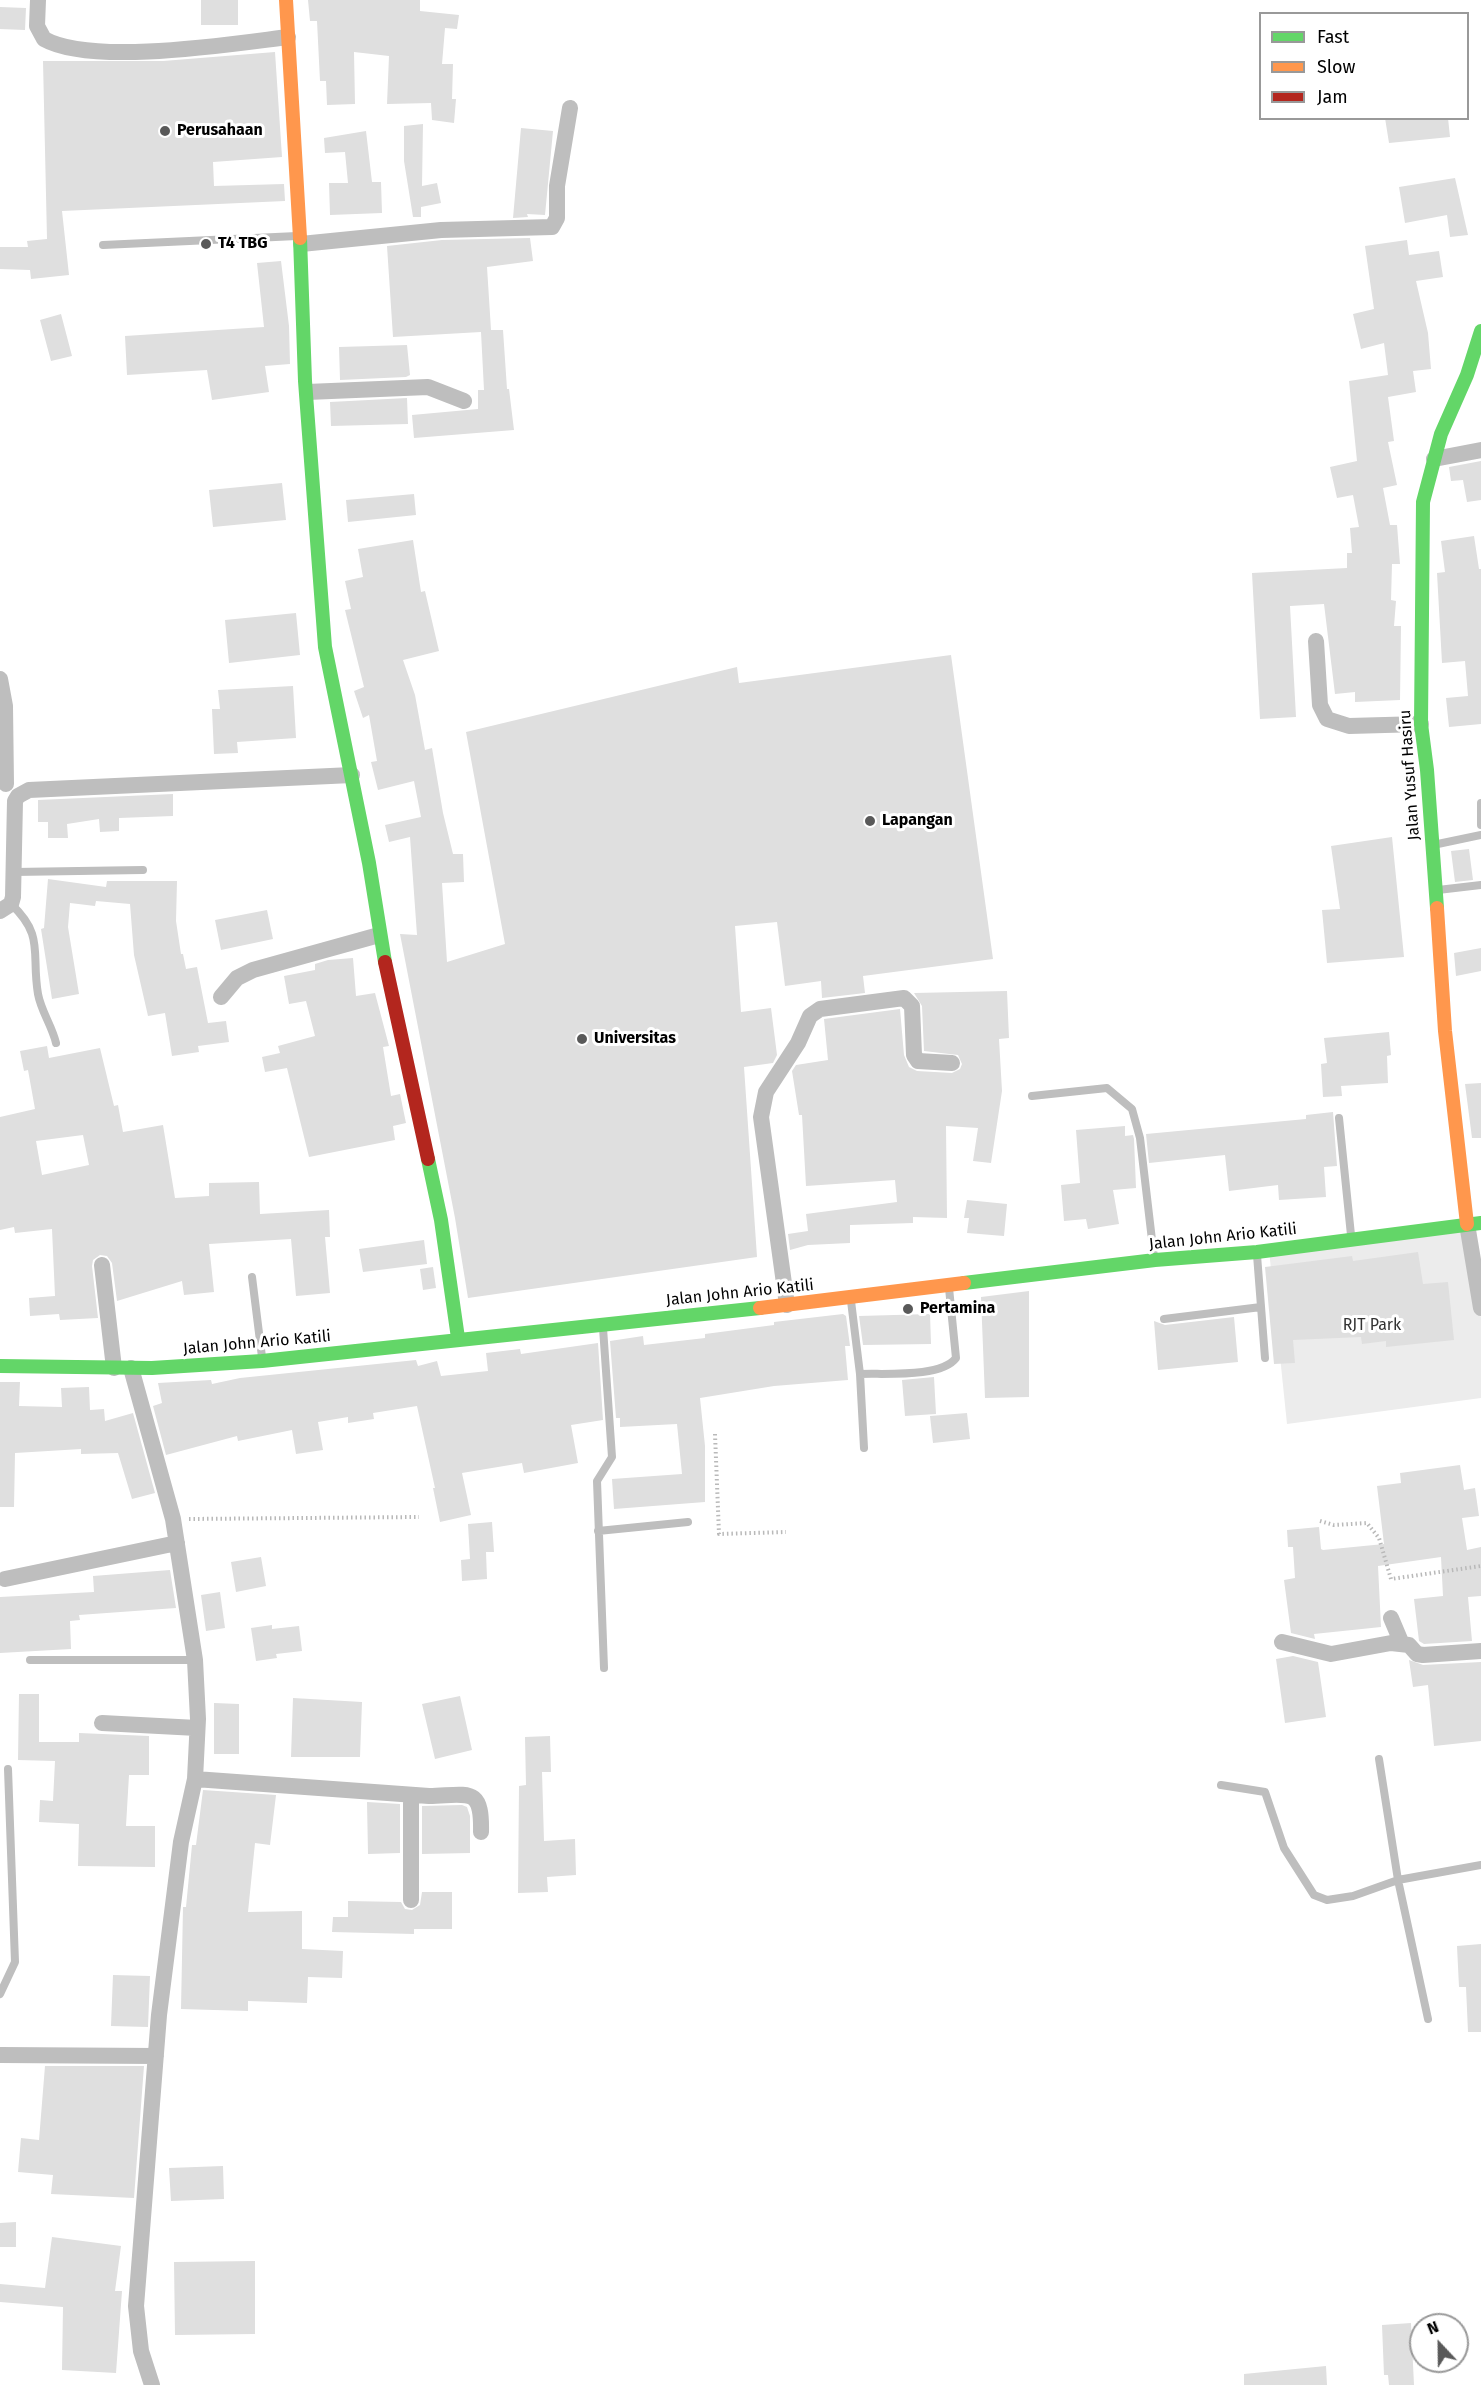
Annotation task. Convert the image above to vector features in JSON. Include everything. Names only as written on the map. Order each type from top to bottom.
[{"type":"main road","points":[[286,0],[301,240],[307,392],[325,647],[369,863],[379,935],[441,1220],[458,1338]]},
{"type":"main road","name":"Jalan Yusuf Hasiru","points":[[1474,1223],[1445,1031],[1421,724],[1423,502],[1434,459],[1481,331]]},
{"type":"main road","name":"Jalan John Ario Katili","points":[[0,1366],[131,1368],[262,1360],[851,1298],[1155,1260],[1257,1252],[1474,1223]]},
{"type":"street","points":[[38,0],[37,26],[44,39],[60,45],[102,51],[180,50],[288,37]]},
{"type":"street","points":[[301,240],[441,230],[552,227],[557,218],[557,186],[570,108]]},
{"type":"street","points":[[307,392],[428,387],[464,401]]},
{"type":"street","points":[[1434,459],[1481,450]]},
{"type":"street","points":[[1316,641],[1320,705],[1327,719],[1349,726],[1421,724]]},
{"type":"street","points":[[0,679],[5,706],[3,783],[18,796]]},
{"type":"street","points":[[5,907],[14,872],[15,801],[18,796],[29,790],[352,775]]},
{"type":"street","points":[[221,997],[237,978],[254,970],[379,935]]},
{"type":"street","points":[[787,1305],[761,1117],[766,1092],[798,1043],[810,1016],[820,1010],[907,999],[912,1006],[914,1055],[918,1061],[952,1063]]},
{"type":"street","points":[[1474,1223],[1481,1308]]},
{"type":"street","points":[[102,1265],[114,1368]]},
{"type":"street","points":[[131,1368],[174,1519],[195,1660],[197,1728],[195,1779],[181,1842],[164,1961],[136,2306],[141,2351],[152,2385]]},
{"type":"street","points":[[5,1579],[177,1543]]},
{"type":"street","points":[[1391,1618],[1402,1644]]},
{"type":"street","points":[[1282,1642],[1331,1654],[1402,1644],[1409,1645],[1417,1654],[1423,1655],[1481,1651]]},
{"type":"street","points":[[102,1723],[197,1728]]},
{"type":"street","points":[[195,1779],[411,1795],[464,1796],[477,1800],[481,1811],[481,1833]]},
{"type":"street","points":[[411,1795],[411,1900]]},
{"type":"street","points":[[0,2055],[156,2056]]},
{"type":"lane","points":[[103,245],[301,240]]},
{"type":"lane","points":[[1481,803],[1481,825]]},
{"type":"lane","points":[[1432,845],[1481,835]]},
{"type":"lane","points":[[14,872],[143,870]]},
{"type":"lane","points":[[1435,891],[1481,885]]},
{"type":"lane","points":[[5,907],[26,918],[32,929],[38,996],[56,1043]]},
{"type":"lane","points":[[1032,1096],[1107,1088],[1132,1108],[1140,1138],[1155,1260]]},
{"type":"lane","points":[[1340,1118],[1351,1238]]},
{"type":"lane","points":[[1257,1252],[1265,1358]]},
{"type":"lane","points":[[252,1277],[262,1360]]},
{"type":"lane","points":[[860,1374],[935,1371],[950,1365],[956,1358],[950,1290],[947,1286]]},
{"type":"lane","points":[[851,1298],[860,1374],[864,1448]]},
{"type":"lane","points":[[1164,1319],[1261,1307]]},
{"type":"lane","points":[[602,1324],[612,1456],[597,1482],[604,1668]]},
{"type":"lane","points":[[598,1531],[688,1522]]},
{"type":"lane","points":[[30,1660],[195,1660]]},
{"type":"lane","points":[[1379,1759],[1398,1880],[1428,2019]]},
{"type":"lane","points":[[0,1994],[15,1962],[8,1769]]},
{"type":"lane","points":[[1221,1785],[1265,1792],[1284,1848],[1314,1895],[1327,1900],[1353,1896],[1398,1880],[1481,1864]]},
{"type":"path","points":[[715,1434],[719,1533],[786,1532]]},
{"type":"path","points":[[174,1519],[419,1517]]},
{"type":"path","points":[[1320,1521],[1334,1524],[1367,1523],[1378,1538],[1391,1579],[1481,1566]]},
{"type":"green space","name":"RJT Park","points":[[1468,1230],[1481,1318],[1481,1398],[1287,1424],[1269,1250]]},
{"type":"building","points":[[201,0],[238,0],[238,25],[201,25]]},
{"type":"building","points":[[308,0],[420,0],[420,11],[459,15],[457,29],[445,28],[442,64],[453,64],[452,99],[456,99],[454,123],[432,120],[431,103],[387,104],[389,56],[354,52],[355,104],[327,105],[326,81],[320,81],[317,21],[310,21]]},
{"type":"building","points":[[0,7],[26,8],[25,30],[0,29]]},
{"type":"building","name":"Perusahaan","points":[[275,52],[282,157],[213,162],[214,186],[284,184],[285,201],[62,211],[69,275],[31,279],[30,270],[0,269],[0,247],[28,247],[27,241],[47,239],[43,61],[163,61]]},
{"type":"building","points":[[1385,120],[1448,120],[1450,137],[1389,143]]},
{"type":"building","points":[[423,124],[422,186],[437,183],[441,203],[421,207],[421,217],[413,217],[404,161],[404,126]]},
{"type":"building","points":[[521,128],[553,131],[545,215],[527,214],[528,217],[513,218]]},
{"type":"building","points":[[366,131],[372,182],[381,182],[382,213],[330,215],[329,183],[348,183],[345,152],[325,153],[324,138]]},
{"type":"building","points":[[1455,178],[1468,235],[1450,237],[1447,215],[1405,223],[1399,187]]},
{"type":"building","points":[[530,238],[533,261],[487,267],[491,330],[503,330],[507,389],[509,389],[514,430],[414,438],[412,415],[478,409],[478,390],[484,390],[481,332],[393,337],[387,246],[442,240]]},
{"type":"building","points":[[1407,240],[1409,255],[1439,251],[1443,277],[1416,281],[1428,333],[1431,369],[1413,371],[1416,392],[1388,397],[1394,441],[1388,442],[1397,485],[1383,488],[1390,525],[1397,525],[1400,564],[1392,564],[1391,600],[1396,601],[1394,626],[1401,626],[1400,700],[1355,702],[1355,692],[1335,694],[1324,604],[1290,606],[1296,717],[1260,719],[1252,573],[1347,568],[1347,553],[1352,553],[1350,528],[1359,527],[1353,495],[1337,498],[1330,467],[1357,461],[1349,381],[1388,375],[1384,343],[1361,349],[1353,314],[1374,309],[1365,246]]},
{"type":"building","points":[[281,261],[289,326],[290,364],[265,366],[269,392],[212,400],[207,370],[127,375],[125,336],[264,327],[257,263]]},
{"type":"building","points":[[61,314],[72,356],[51,361],[40,320]]},
{"type":"building","points":[[407,345],[410,375],[340,380],[339,347]]},
{"type":"building","points":[[407,398],[408,424],[331,426],[330,402]]},
{"type":"building","points":[[1481,461],[1481,500],[1467,502],[1463,480],[1451,481],[1449,467]]},
{"type":"building","points":[[282,483],[286,520],[213,527],[209,490]]},
{"type":"building","points":[[414,494],[416,515],[348,522],[346,500]]},
{"type":"building","points":[[1474,536],[1479,569],[1481,569],[1481,724],[1449,727],[1446,698],[1468,696],[1465,661],[1442,663],[1437,573],[1445,572],[1441,541]]},
{"type":"building","name":"Universitas","points":[[413,540],[421,592],[425,591],[439,651],[403,660],[415,695],[425,750],[432,748],[443,813],[453,854],[463,854],[464,882],[442,883],[447,962],[505,944],[466,732],[737,667],[739,683],[951,655],[993,959],[863,976],[865,993],[822,998],[821,981],[785,986],[777,922],[735,926],[741,1012],[771,1008],[777,1055],[773,1063],[744,1067],[757,1257],[468,1298],[455,1218],[400,934],[417,935],[410,837],[389,842],[385,825],[421,817],[414,781],[378,790],[371,762],[377,761],[369,715],[363,718],[354,691],[364,687],[345,610],[351,609],[345,581],[363,577],[358,549]]},
{"type":"building","points":[[296,613],[300,655],[229,663],[225,620]]},
{"type":"building","points":[[293,686],[296,738],[237,742],[238,753],[214,754],[212,709],[220,709],[218,690]]},
{"type":"building","points":[[173,794],[173,816],[119,818],[119,831],[100,832],[99,819],[67,824],[68,838],[48,838],[48,822],[38,822],[38,800]]},
{"type":"building","points":[[1392,837],[1404,957],[1327,963],[1322,910],[1340,909],[1331,846]]},
{"type":"building","points":[[1469,849],[1473,880],[1455,882],[1451,851]]},
{"type":"building","points":[[48,879],[106,887],[107,881],[177,881],[176,921],[181,954],[183,954],[186,969],[197,967],[208,1023],[226,1021],[229,1042],[198,1046],[199,1052],[172,1056],[165,1013],[148,1016],[134,955],[130,904],[96,901],[95,906],[70,903],[68,927],[79,994],[52,999],[41,929],[44,928]]},
{"type":"building","points":[[267,910],[273,939],[221,950],[215,920]]},
{"type":"building","points":[[1481,948],[1481,971],[1456,976],[1454,953]]},
{"type":"building","points":[[353,958],[356,996],[375,993],[389,1046],[383,1047],[391,1096],[400,1094],[406,1123],[393,1126],[395,1140],[309,1157],[287,1068],[265,1072],[262,1057],[280,1053],[278,1046],[315,1036],[306,1001],[289,1004],[284,976],[315,970],[315,964],[328,960]]},
{"type":"building","points":[[1007,991],[1009,1038],[999,1039],[1002,1091],[991,1163],[973,1161],[978,1128],[946,1126],[947,1218],[913,1217],[913,1223],[850,1225],[850,1243],[808,1245],[790,1250],[788,1234],[808,1231],[806,1214],[897,1202],[895,1180],[806,1186],[802,1115],[799,1115],[792,1071],[796,1065],[828,1060],[824,1019],[900,1009],[904,1055],[909,1067],[917,1071],[952,1073],[960,1069],[962,1064],[958,1055],[924,1051],[922,1006],[914,993]]},
{"type":"building","points":[[1389,1032],[1391,1055],[1387,1056],[1388,1083],[1341,1086],[1342,1096],[1323,1097],[1321,1064],[1327,1063],[1324,1038]]},
{"type":"building","points":[[47,1046],[49,1058],[100,1048],[114,1106],[118,1105],[123,1132],[163,1125],[175,1198],[209,1196],[209,1183],[259,1182],[260,1214],[329,1210],[330,1237],[325,1237],[330,1293],[296,1296],[291,1239],[209,1244],[214,1292],[184,1295],[182,1281],[117,1301],[112,1263],[107,1256],[100,1255],[93,1260],[92,1266],[98,1318],[60,1320],[59,1314],[30,1316],[29,1298],[55,1296],[52,1229],[15,1233],[14,1227],[0,1230],[0,1117],[35,1109],[28,1070],[24,1071],[20,1051]],"holes":[[[83,1135],[89,1165],[42,1175],[36,1141]]]},
{"type":"building","points":[[1481,1083],[1481,1138],[1472,1138],[1465,1084]]},
{"type":"building","points":[[1333,1112],[1337,1166],[1324,1167],[1326,1197],[1279,1200],[1278,1185],[1229,1191],[1225,1155],[1149,1163],[1146,1134],[1306,1119],[1306,1115]]},
{"type":"building","points":[[1125,1126],[1125,1136],[1133,1135],[1134,1139],[1136,1188],[1113,1190],[1119,1224],[1088,1229],[1086,1219],[1064,1221],[1061,1185],[1080,1183],[1076,1130]]},
{"type":"building","points":[[967,1200],[1007,1204],[1004,1236],[967,1233],[969,1218],[964,1218]]},
{"type":"building","points":[[424,1240],[427,1264],[363,1272],[359,1249]]},
{"type":"building","points":[[1418,1252],[1423,1284],[1448,1282],[1454,1340],[1386,1347],[1386,1341],[1362,1344],[1361,1337],[1293,1340],[1295,1363],[1274,1364],[1265,1267],[1352,1256],[1353,1261]]},
{"type":"building","points":[[433,1267],[436,1288],[423,1290],[420,1269]]},
{"type":"building","points":[[1029,1291],[1029,1397],[985,1398],[981,1297]]},
{"type":"building","points":[[843,1314],[846,1316],[850,1346],[845,1346],[848,1380],[774,1386],[700,1398],[705,1446],[705,1502],[614,1509],[612,1479],[682,1474],[677,1424],[620,1427],[620,1418],[616,1418],[610,1341],[643,1336],[644,1345],[705,1338],[705,1334],[774,1325],[774,1322]]},
{"type":"building","points":[[930,1314],[931,1344],[863,1345],[859,1316]]},
{"type":"building","points":[[1234,1317],[1238,1362],[1158,1370],[1154,1321],[1165,1325]]},
{"type":"building","points":[[598,1343],[603,1420],[571,1425],[578,1463],[524,1473],[522,1463],[462,1473],[471,1515],[440,1522],[417,1406],[373,1413],[374,1419],[348,1423],[348,1417],[318,1422],[323,1450],[296,1454],[292,1430],[238,1441],[237,1436],[166,1455],[153,1406],[162,1403],[158,1383],[211,1380],[212,1384],[240,1378],[416,1360],[418,1366],[437,1361],[441,1376],[488,1371],[486,1353],[520,1349],[521,1354]]},
{"type":"building","points":[[934,1377],[936,1414],[905,1416],[902,1380]]},
{"type":"building","points":[[0,1382],[20,1382],[19,1406],[62,1407],[61,1388],[89,1387],[90,1410],[104,1409],[105,1421],[133,1413],[155,1493],[132,1499],[118,1453],[81,1454],[81,1449],[15,1453],[14,1507],[0,1507]]},
{"type":"building","points":[[967,1413],[970,1439],[933,1443],[930,1416]]},
{"type":"building","points":[[1460,1465],[1464,1490],[1475,1488],[1479,1516],[1462,1518],[1467,1550],[1481,1547],[1481,1596],[1468,1597],[1472,1641],[1424,1644],[1419,1641],[1414,1599],[1443,1596],[1441,1557],[1378,1566],[1381,1627],[1314,1634],[1315,1639],[1291,1633],[1284,1580],[1295,1578],[1293,1547],[1288,1547],[1287,1530],[1319,1527],[1323,1550],[1384,1544],[1377,1486],[1401,1483],[1400,1473]]},
{"type":"building","points":[[492,1522],[494,1552],[486,1552],[487,1579],[462,1581],[461,1560],[470,1559],[468,1524]]},
{"type":"building","points":[[261,1557],[266,1586],[236,1592],[231,1562]]},
{"type":"building","points":[[170,1570],[176,1608],[79,1615],[80,1620],[70,1621],[71,1649],[0,1653],[0,1597],[94,1592],[93,1576]]},
{"type":"building","points":[[220,1592],[225,1628],[206,1631],[201,1595]]},
{"type":"building","points":[[272,1625],[272,1629],[299,1626],[302,1651],[276,1654],[277,1658],[256,1661],[251,1628]]},
{"type":"building","points":[[1293,1656],[1318,1662],[1326,1717],[1285,1723],[1276,1659]]},
{"type":"building","points":[[1409,1660],[1423,1665],[1481,1662],[1481,1741],[1434,1746],[1428,1685],[1413,1687]]},
{"type":"building","points":[[19,1694],[39,1694],[39,1742],[79,1742],[79,1733],[149,1736],[149,1775],[129,1775],[126,1826],[155,1826],[155,1867],[78,1866],[79,1824],[39,1822],[40,1800],[53,1801],[55,1761],[18,1760]]},
{"type":"building","points":[[460,1696],[472,1750],[435,1759],[422,1704]]},
{"type":"building","points":[[293,1698],[362,1702],[360,1757],[291,1757]]},
{"type":"building","points":[[214,1703],[239,1704],[239,1754],[214,1754]]},
{"type":"building","points":[[550,1736],[551,1772],[542,1772],[544,1841],[575,1839],[576,1875],[547,1877],[548,1892],[518,1893],[519,1786],[526,1785],[525,1737]]},
{"type":"building","points":[[203,1790],[276,1795],[270,1845],[255,1843],[248,1912],[302,1911],[302,1949],[343,1951],[342,1978],[308,1977],[307,2003],[248,2001],[248,2011],[181,2009],[183,1907],[186,1907],[192,1845],[196,1845]]},
{"type":"building","points":[[367,1802],[400,1804],[400,1853],[368,1854]]},
{"type":"building","points":[[462,1805],[467,1807],[470,1816],[470,1853],[422,1854],[422,1806]]},
{"type":"building","points":[[422,1892],[452,1892],[452,1929],[414,1929],[414,1934],[332,1932],[333,1917],[348,1917],[348,1901],[401,1902],[405,1909],[412,1910],[420,1905]]},
{"type":"building","points":[[1481,1944],[1481,2032],[1468,2032],[1466,1987],[1459,1987],[1457,1946]]},
{"type":"building","points":[[113,1975],[150,1976],[148,2027],[111,2026]]},
{"type":"building","points":[[45,2066],[144,2066],[134,2198],[51,2194],[53,2175],[18,2172],[21,2138],[39,2140]]},
{"type":"building","points":[[223,2166],[224,2199],[171,2201],[169,2168]]},
{"type":"building","points":[[16,2222],[16,2247],[0,2247],[0,2223]]},
{"type":"building","points":[[52,2237],[121,2246],[115,2291],[122,2291],[116,2373],[62,2370],[63,2307],[0,2302],[0,2284],[45,2288]]},
{"type":"building","points":[[255,2261],[255,2334],[175,2335],[174,2262]]},
{"type":"building","points":[[1409,2323],[1409,2373],[1413,2373],[1414,2385],[1389,2385],[1388,2375],[1384,2375],[1382,2325]]},
{"type":"building","points":[[1326,2366],[1327,2385],[1244,2385],[1244,2374]]},
{"type":"traffic: fast","points":[[300,238],[305,381],[325,647],[369,863],[385,962]]},
{"type":"traffic: fast","points":[[1437,908],[1427,770],[1421,724],[1423,502],[1441,434],[1467,375],[1481,331]]},
{"type":"traffic: fast","points":[[428,1159],[441,1220],[458,1338]]},
{"type":"traffic: fast","points":[[964,1283],[1155,1260],[1257,1252],[1481,1223]]},
{"type":"traffic: fast","points":[[0,1366],[152,1368],[262,1361],[760,1308]]},
{"type":"traffic: slow","points":[[286,0],[300,238]]},
{"type":"traffic: slow","points":[[1437,908],[1445,1031],[1467,1224]]},
{"type":"traffic: slow","points":[[760,1308],[964,1283]]},
{"type":"traffic: jam","points":[[385,962],[428,1159]]},
{"type":"place","name":"Perusahaan","points":[[165,131]]},
{"type":"place","name":"T4 TBG","points":[[206,244]]},
{"type":"place","name":"Lapangan","points":[[870,821]]},
{"type":"place","name":"Universitas","points":[[582,1039]]},
{"type":"place","name":"Pertamina","points":[[908,1309]]}]
